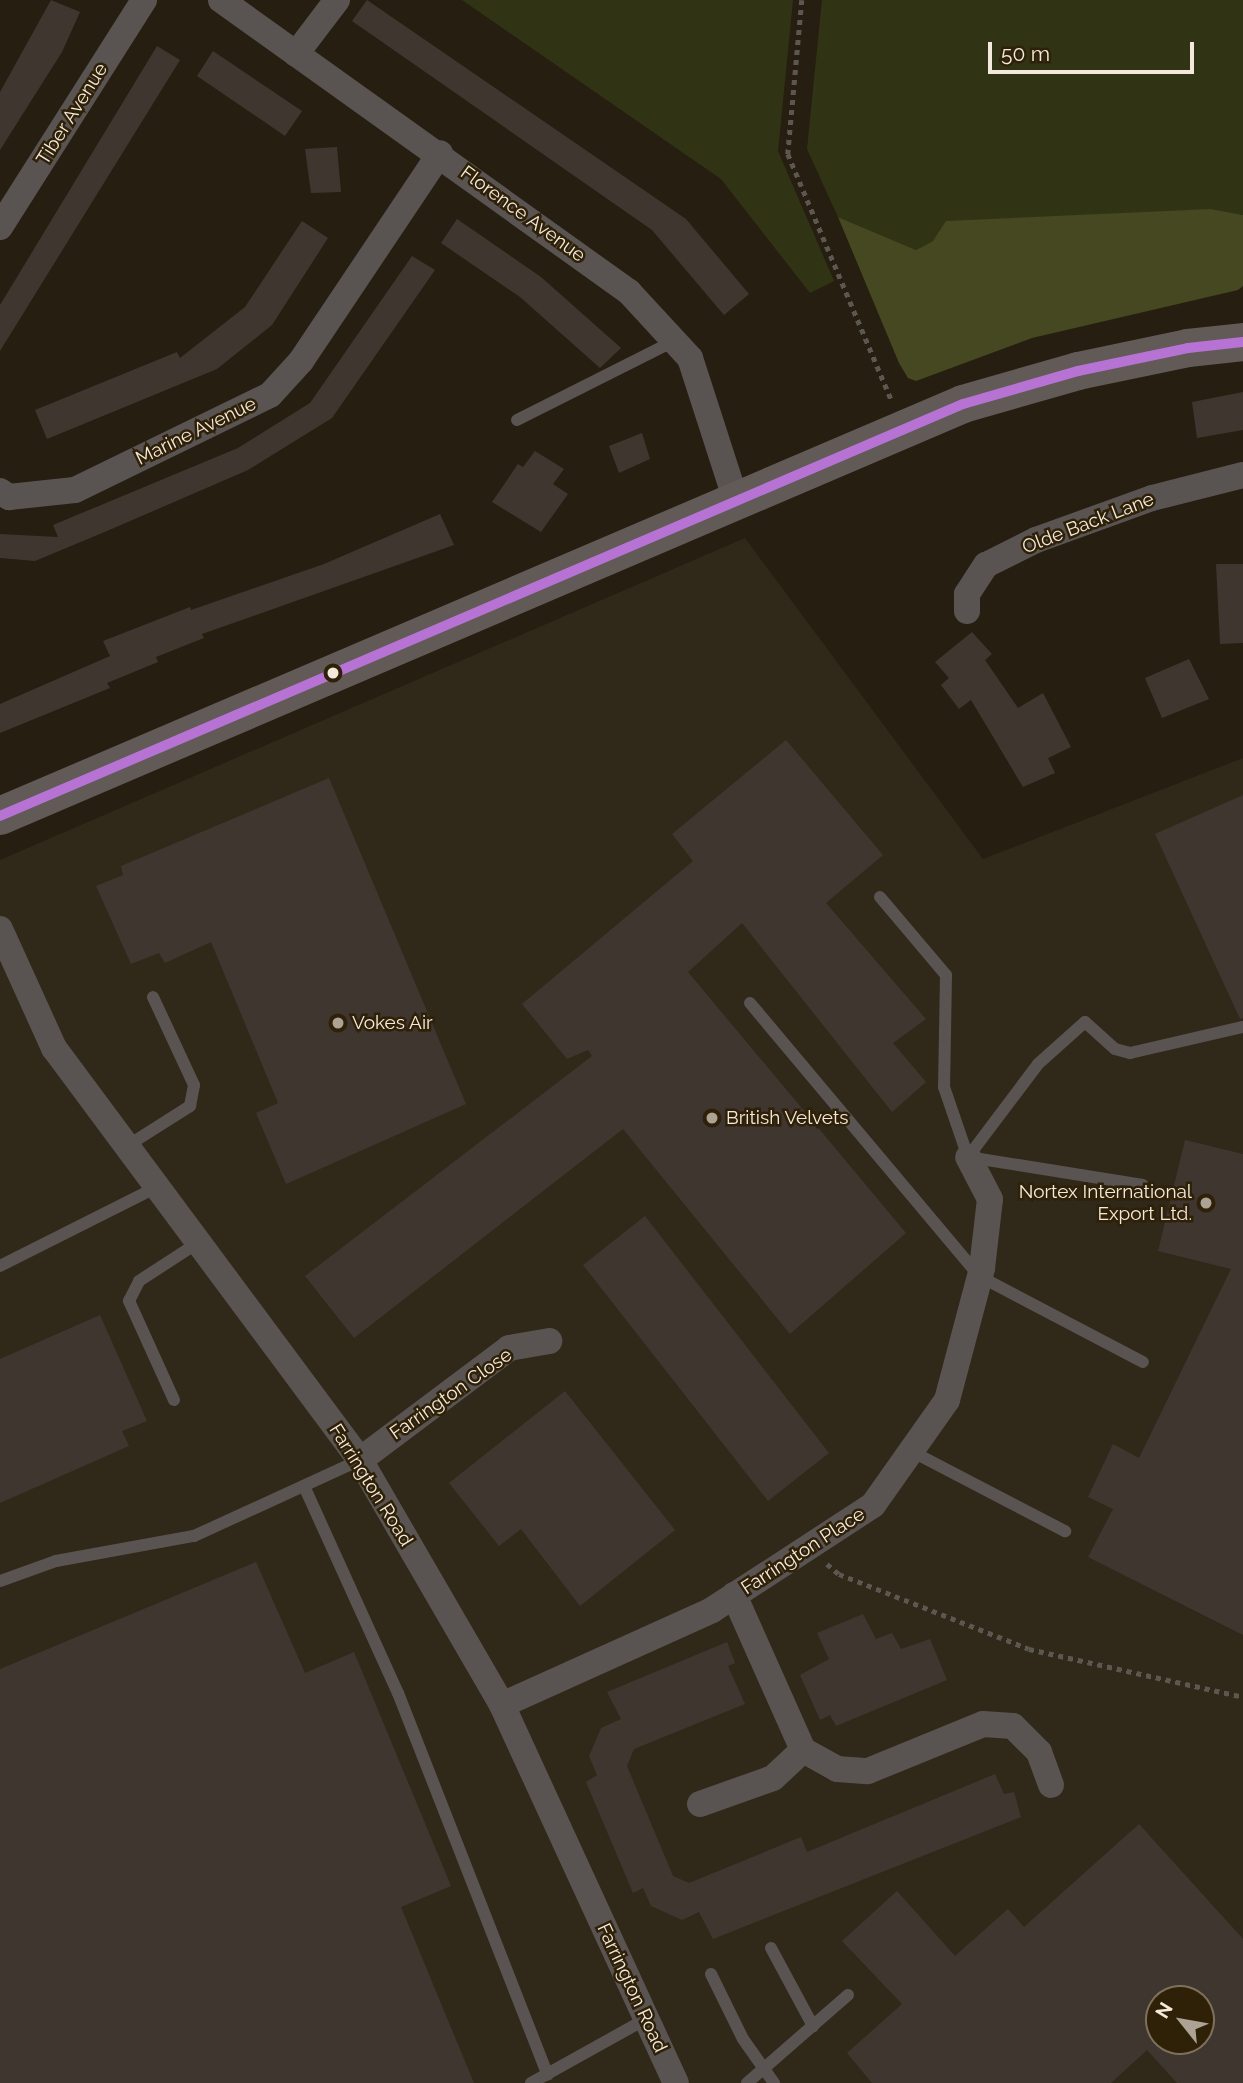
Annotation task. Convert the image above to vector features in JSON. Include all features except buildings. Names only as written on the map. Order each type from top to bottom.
[{"type":"highway","points":[[0,816],[963,404],[1078,371],[1188,348],[1243,342]]},
{"type":"street","name":"Tiber Avenue","points":[[0,227],[144,0]]},
{"type":"street","name":"Florence Avenue","points":[[221,0],[440,153],[629,292],[690,358],[736,500]]},
{"type":"street","points":[[296,54],[337,0]]},
{"type":"street","name":"Marine Avenue","points":[[0,491],[9,497],[75,490],[270,395],[301,361],[440,153]]},
{"type":"street","name":"Olde Back Lane","points":[[967,611],[967,594],[986,565],[1036,540],[1152,498],[1243,475]]},
{"type":"street","name":"Farrington Road","points":[[0,929],[54,1048],[360,1460],[502,1705],[676,2083]]},
{"type":"street","name":"Farrington Place","points":[[502,1705],[712,1610],[873,1505],[947,1400],[979,1276],[990,1199],[968,1157]]},
{"type":"street","name":"Farrington Close","points":[[360,1460],[509,1348],[549,1341]]},
{"type":"street","points":[[734,1595],[803,1750],[837,1769],[868,1770],[983,1724],[1013,1726],[1039,1752],[1051,1785]]},
{"type":"street","points":[[700,1804],[773,1778],[803,1750]]},
{"type":"lane","points":[[517,421],[674,341]]},
{"type":"lane","points":[[880,897],[946,975],[944,1087],[968,1157]]},
{"type":"lane","points":[[127,1146],[190,1106],[194,1085],[153,997]]},
{"type":"lane","points":[[750,1003],[979,1276],[1143,1362]]},
{"type":"lane","points":[[968,1157],[1030,1073],[1085,1022],[1115,1049],[1130,1053],[1243,1027]]},
{"type":"lane","points":[[968,1157],[1143,1185]]},
{"type":"lane","points":[[0,1266],[157,1187]]},
{"type":"lane","points":[[174,1400],[129,1301],[139,1281],[199,1242]]},
{"type":"lane","points":[[911,1451],[1065,1531]]},
{"type":"lane","points":[[0,1581],[56,1561],[194,1536],[360,1460]]},
{"type":"lane","points":[[304,1486],[404,1706],[548,2075]]},
{"type":"lane","points":[[771,1948],[813,2026]]},
{"type":"lane","points":[[711,1975],[743,2039],[774,2083]]},
{"type":"lane","points":[[747,2083],[848,1996]]},
{"type":"lane","points":[[531,2083],[646,2019]]},
{"type":"path","points":[[803,0],[788,154],[832,250],[904,429]]},
{"type":"path","points":[[807,1548],[839,1574],[1029,1649],[1243,1697]]},
{"type":"shaded area","points":[[745,538],[983,859],[1243,758],[1243,2083],[0,2083],[0,860]]},
{"type":"green space","points":[[462,0],[793,0],[778,151],[834,281],[810,293],[721,179]]},
{"type":"green space","points":[[822,0],[1243,0],[1243,215],[1211,209],[933,241],[916,250],[838,217],[807,149]]},
{"type":"green space","points":[[1211,209],[1243,215],[1243,286],[1238,290],[1032,338],[916,381],[908,378],[899,363],[838,217],[916,250],[933,241],[946,221]]},
{"type":"transit line","points":[[0,816],[963,404],[1078,371],[1188,348],[1243,342]]},
{"type":"place","name":"Vokes Air","points":[[338,1023]]},
{"type":"place","name":"British Velvets","points":[[712,1118]]},
{"type":"place","name":"Nortex International Export Ltd.","points":[[1206,1203]]}]
